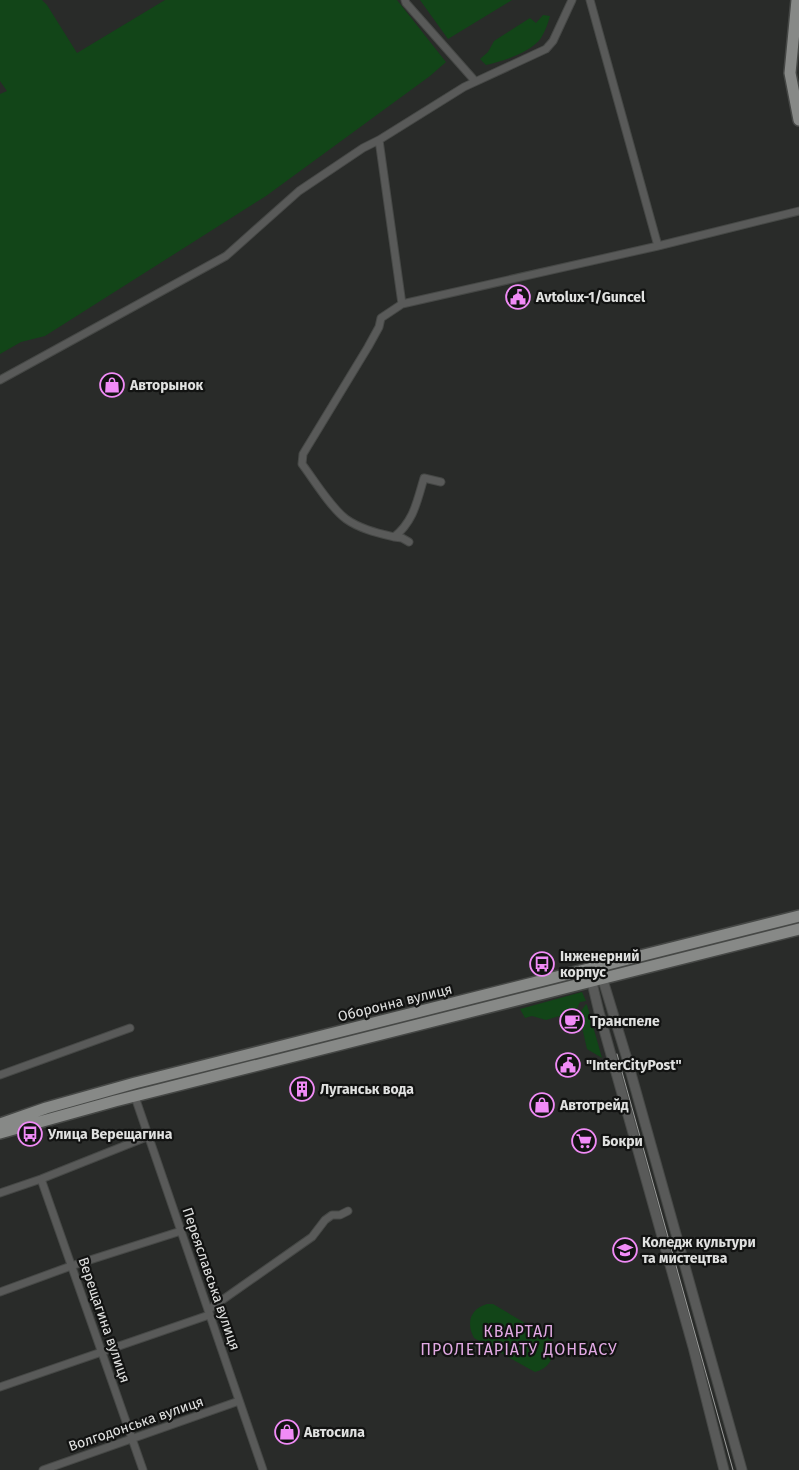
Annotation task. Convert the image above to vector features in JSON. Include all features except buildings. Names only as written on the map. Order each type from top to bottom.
[{"type":"main road","points":[[796,0],[790,73],[799,120]]},
{"type":"main road","name":"Оборонна вулиця","points":[[0,1133],[595,974],[799,916]]},
{"type":"main road","name":"Оборонна вулиця","points":[[0,1124],[46,1108],[127,1086],[595,974],[632,972],[799,929]]},
{"type":"street","points":[[405,0],[475,81]]},
{"type":"street","points":[[0,380],[226,256],[299,192],[363,148],[475,81],[546,49],[553,41],[572,0]]},
{"type":"street","points":[[590,0],[658,246]]},
{"type":"street","points":[[379,140],[402,304]]},
{"type":"street","points":[[409,542],[402,538],[364,529],[346,519],[337,511],[302,464],[302,454],[368,347],[379,327],[381,318],[402,304],[658,246],[799,211]]},
{"type":"street","points":[[394,537],[405,528],[411,518],[424,478],[441,482]]},
{"type":"street","points":[[595,974],[627,1059],[742,1470]]},
{"type":"street","points":[[595,974],[613,1063],[687,1328],[724,1470]]},
{"type":"street","points":[[0,1076],[130,1028]]},
{"type":"street","points":[[613,1063],[627,1059]]},
{"type":"street","name":"Переяславська вулиця","points":[[135,1097],[263,1470]]},
{"type":"street","points":[[0,1193],[41,1179],[149,1136]]},
{"type":"street","name":"Верещагина вулиця","points":[[41,1179],[143,1470]]},
{"type":"street","points":[[0,1387],[102,1352],[208,1312],[312,1237],[324,1220],[332,1215],[340,1215],[348,1211]]},
{"type":"street","points":[[0,1292],[72,1266],[181,1231]]},
{"type":"street","name":"Волгодонська вулиця","points":[[43,1470],[238,1401]]},
{"type":"green space","points":[[0,0],[42,0],[77,53],[165,0],[397,0],[446,62],[430,76],[266,196],[45,336],[21,342],[0,354],[0,94],[7,91],[0,81]]},
{"type":"green space","points":[[420,0],[512,0],[448,39]]},
{"type":"green space","points":[[543,15],[550,16],[547,25],[541,38],[530,48],[508,59],[486,65],[480,59],[488,52],[494,41],[530,18],[536,23]]},
{"type":"green space","points":[[582,992],[586,1001],[580,1002],[576,1011],[546,1020],[532,1016],[525,1018],[520,1009]]},
{"type":"green space","points":[[586,1004],[602,1058],[587,1049],[579,1014]]},
{"type":"green space","points":[[487,1304],[493,1304],[552,1339],[553,1350],[549,1364],[535,1372],[474,1338],[470,1327],[471,1317],[477,1309]]},
{"type":"tram line","points":[[617,1054],[733,1470]]},
{"type":"place","name":"Avtolux-1/Guncel","points":[[518,297]]},
{"type":"place","name":"Авторынок","points":[[112,385]]},
{"type":"place","name":"Інженерний корпус","points":[[542,964]]},
{"type":"place","name":"Транспеле","points":[[572,1021]]},
{"type":"place","name":"\"InterCityPost\"","points":[[568,1065]]},
{"type":"place","name":"Луганськ вода","points":[[302,1089]]},
{"type":"place","name":"Автотрейд","points":[[542,1105]]},
{"type":"place","name":"Улица Верещагина","points":[[30,1134]]},
{"type":"place","name":"Бокри","points":[[584,1141]]},
{"type":"place","name":"Коледж культури та мистецтва","points":[[625,1250]]},
{"type":"place","name":"Автосила","points":[[287,1432]]},
{"type":"district","name":"КВАРТАЛ ПРОЛЕТАРІАТУ ДОНБАСУ","points":[[519,1340]]}]
